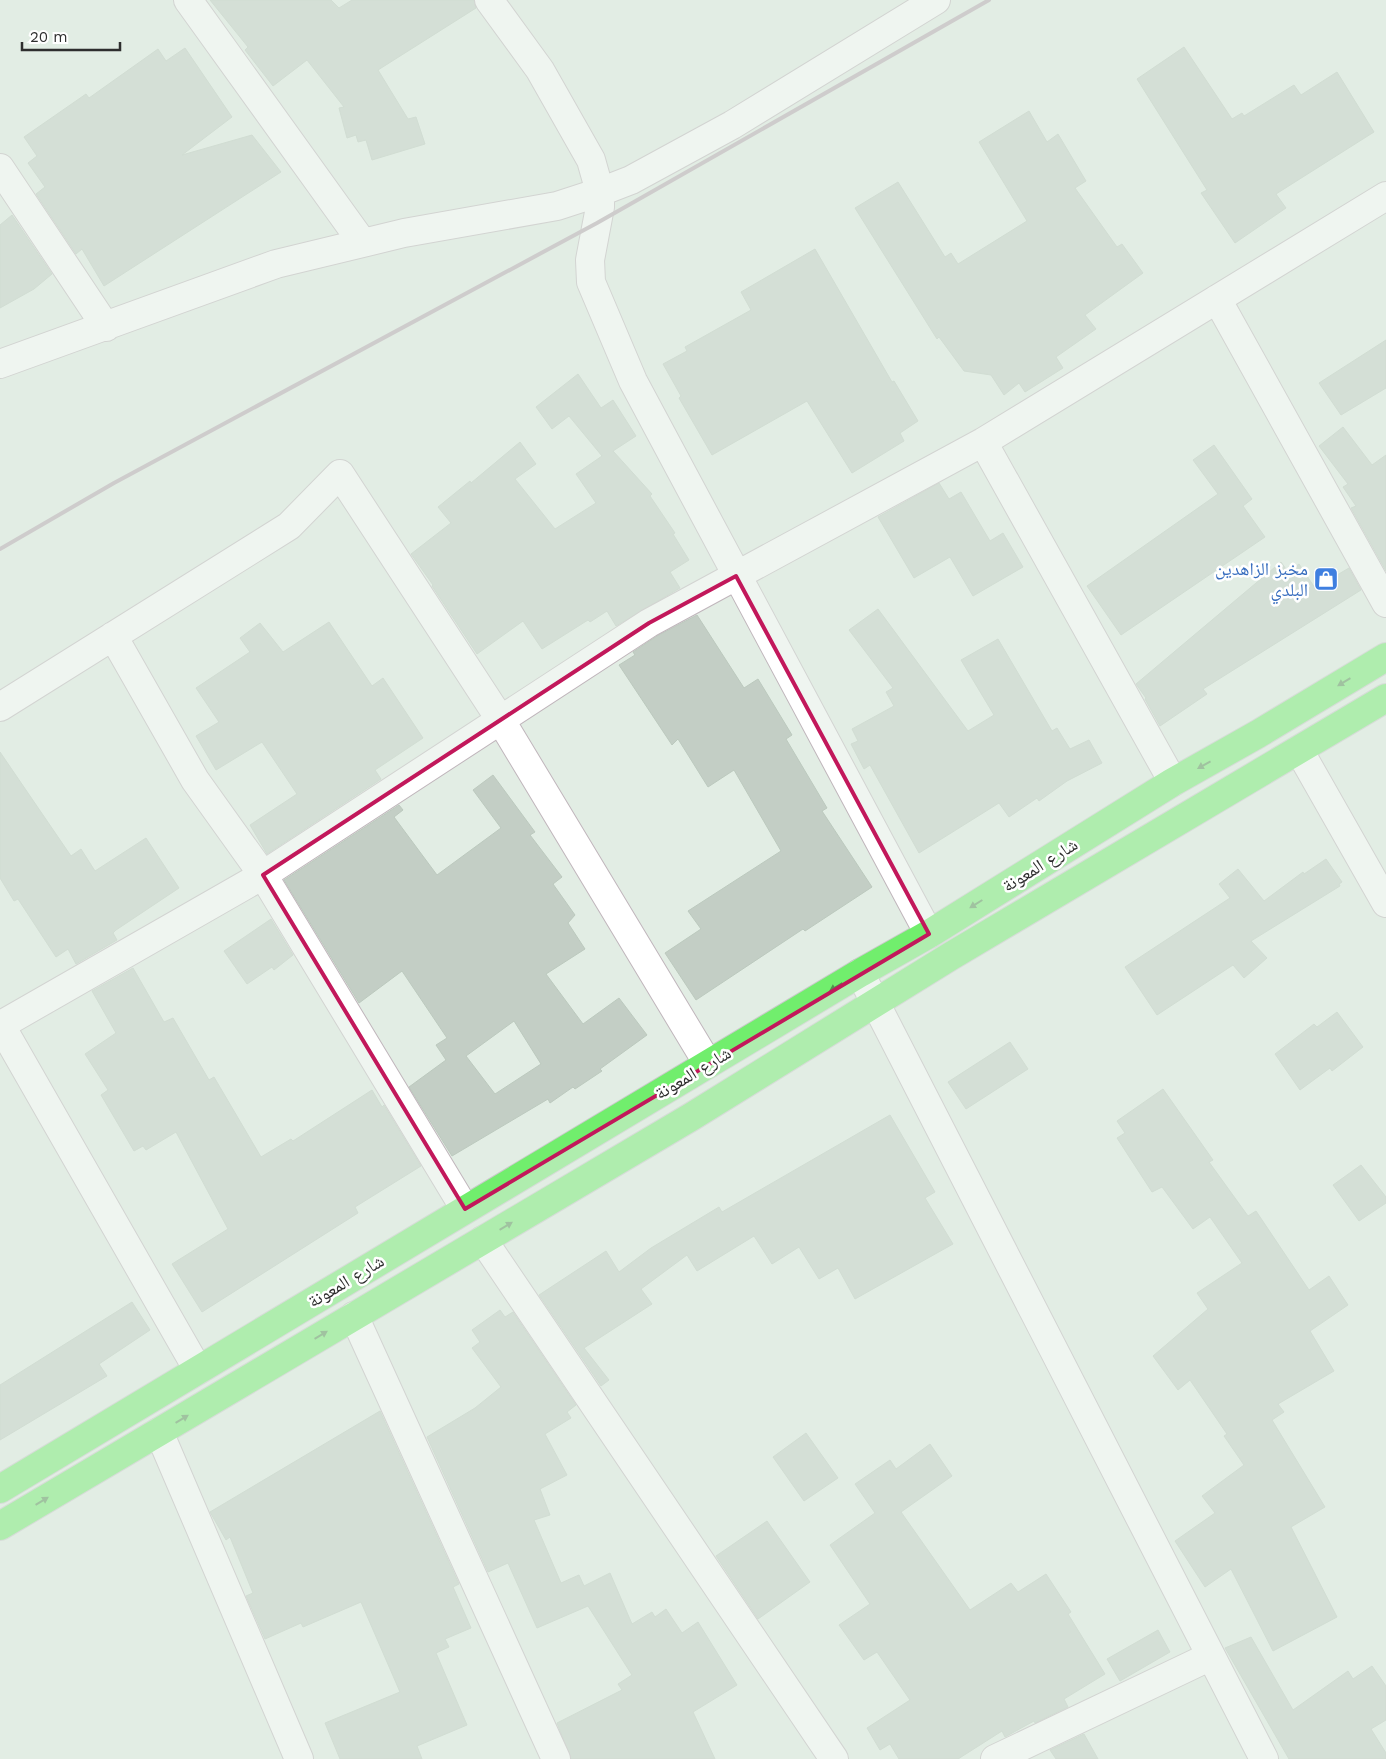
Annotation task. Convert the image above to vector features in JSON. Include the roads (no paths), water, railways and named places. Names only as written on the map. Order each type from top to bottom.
[{"type":"highway","name":"شارع المعونة","points":[[0,1489],[860,973],[929,934],[1173,782],[1258,734],[1386,657]]},
{"type":"highway","name":"شارع المعونة","points":[[0,1526],[691,1117],[874,1003],[1386,698]]},
{"type":"street","points":[[188,0],[362,242]]},
{"type":"street","points":[[489,0],[540,70],[591,160],[600,192],[600,207],[590,260],[590,282],[634,380],[736,576],[929,934]]},
{"type":"street","points":[[0,364],[106,328],[276,264],[362,242],[557,206],[631,180],[732,125],[936,0]]},
{"type":"street","points":[[0,168],[106,328]]},
{"type":"street","points":[[198,1370],[0,1024],[263,875],[649,623],[983,442],[1386,196]]},
{"type":"street","points":[[1217,299],[1386,604]]},
{"type":"street","points":[[983,442],[1173,782]]},
{"type":"street","points":[[0,707],[289,526],[340,474],[500,719],[708,1064]]},
{"type":"street","points":[[113,636],[194,780],[263,875],[465,1209]]},
{"type":"street","points":[[1299,750],[1386,903]]},
{"type":"street","points":[[860,973],[1264,1759]]},
{"type":"street","points":[[482,1240],[834,1759]]},
{"type":"street","points":[[354,1316],[556,1759]]},
{"type":"street","points":[[159,1432],[299,1759]]},
{"type":"street","points":[[995,1759],[1211,1656]]},
{"type":"railway","points":[[0,549],[114,483],[597,223],[989,0]]},
{"type":"place","name":"مخبز الزاهدين البلدي","points":[[1326,579]]}]
